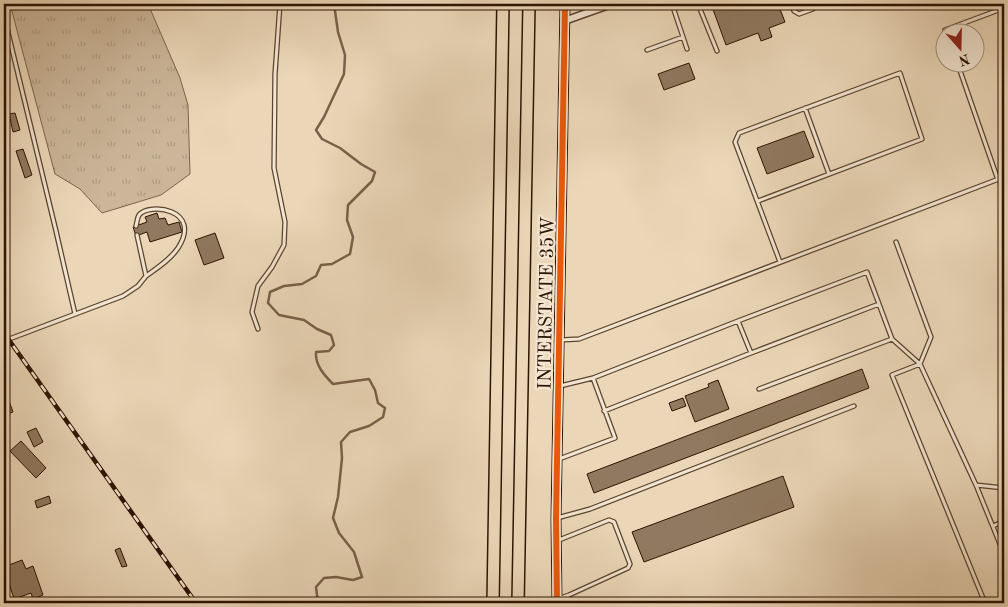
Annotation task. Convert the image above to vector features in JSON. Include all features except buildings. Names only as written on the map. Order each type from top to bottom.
[{"type":"highway","points":[[493,603],[503,4]]},
{"type":"highway","points":[[518,603],[529,4]]},
{"type":"street","name":"INTERSTATE 35W","points":[[557,601],[556,518],[565,4]]},
{"type":"street","points":[[564,21],[612,4]]},
{"type":"lane","points":[[258,329],[252,312],[258,286],[272,268],[284,245],[285,222],[274,168],[275,74],[280,4]]},
{"type":"lane","points":[[672,4],[687,49]]},
{"type":"lane","points":[[698,4],[716,51]]},
{"type":"lane","points":[[791,4],[799,14],[813,9],[815,4]]},
{"type":"lane","points":[[966,22],[1004,8]]},
{"type":"lane","points":[[4,16],[75,314]]},
{"type":"lane","points":[[648,50],[683,37]]},
{"type":"lane","points":[[960,72],[998,180]]},
{"type":"lane","points":[[758,201],[922,139],[900,73],[739,133],[735,142],[780,262]]},
{"type":"lane","points":[[805,108],[829,174]]},
{"type":"lane","points":[[560,340],[579,339],[1004,177]]},
{"type":"lane","points":[[4,341],[123,296],[138,286],[146,276],[171,256],[184,235],[185,228],[182,218],[178,215],[160,210],[150,210],[143,213],[139,216],[136,226]]},
{"type":"lane","points":[[137,235],[146,276]]},
{"type":"lane","points":[[896,242],[931,337],[920,364],[892,375],[985,603]]},
{"type":"lane","points":[[559,386],[593,378],[867,272],[892,339],[920,364],[976,485],[1004,554]]},
{"type":"lane","points":[[604,410],[879,304]]},
{"type":"lane","points":[[738,321],[751,353]]},
{"type":"lane","points":[[759,389],[892,339]]},
{"type":"lane","points":[[557,459],[615,438],[593,378]]},
{"type":"lane","points":[[556,518],[590,509],[854,406]]},
{"type":"lane","points":[[976,485],[1004,488]]},
{"type":"lane","points":[[556,541],[608,520],[614,522],[630,564],[628,568],[557,601]]},
{"type":"lane","points":[[993,526],[1004,521]]},
{"type":"green space","points":[[10,4],[148,4],[180,78],[188,105],[190,174],[161,195],[102,213],[80,189],[55,174]]},
{"type":"waterway","points":[[318,603],[316,587],[324,578],[336,577],[353,580],[362,577],[354,552],[339,533],[333,518],[338,497],[342,458],[341,442],[350,432],[369,426],[383,417],[385,408],[378,403],[375,390],[369,379],[333,384],[323,373],[317,361],[316,352],[329,351],[334,345],[331,335],[317,329],[304,320],[279,315],[268,303],[270,292],[284,286],[302,284],[316,276],[321,265],[332,264],[350,254],[353,237],[347,220],[348,205],[372,181],[375,172],[340,148],[322,139],[316,130],[344,74],[345,55],[338,32],[334,4]]},
{"type":"railway","points":[[4,333],[196,603]]},
{"type":"cycle path","points":[[557,603],[556,519],[565,4]]}]
